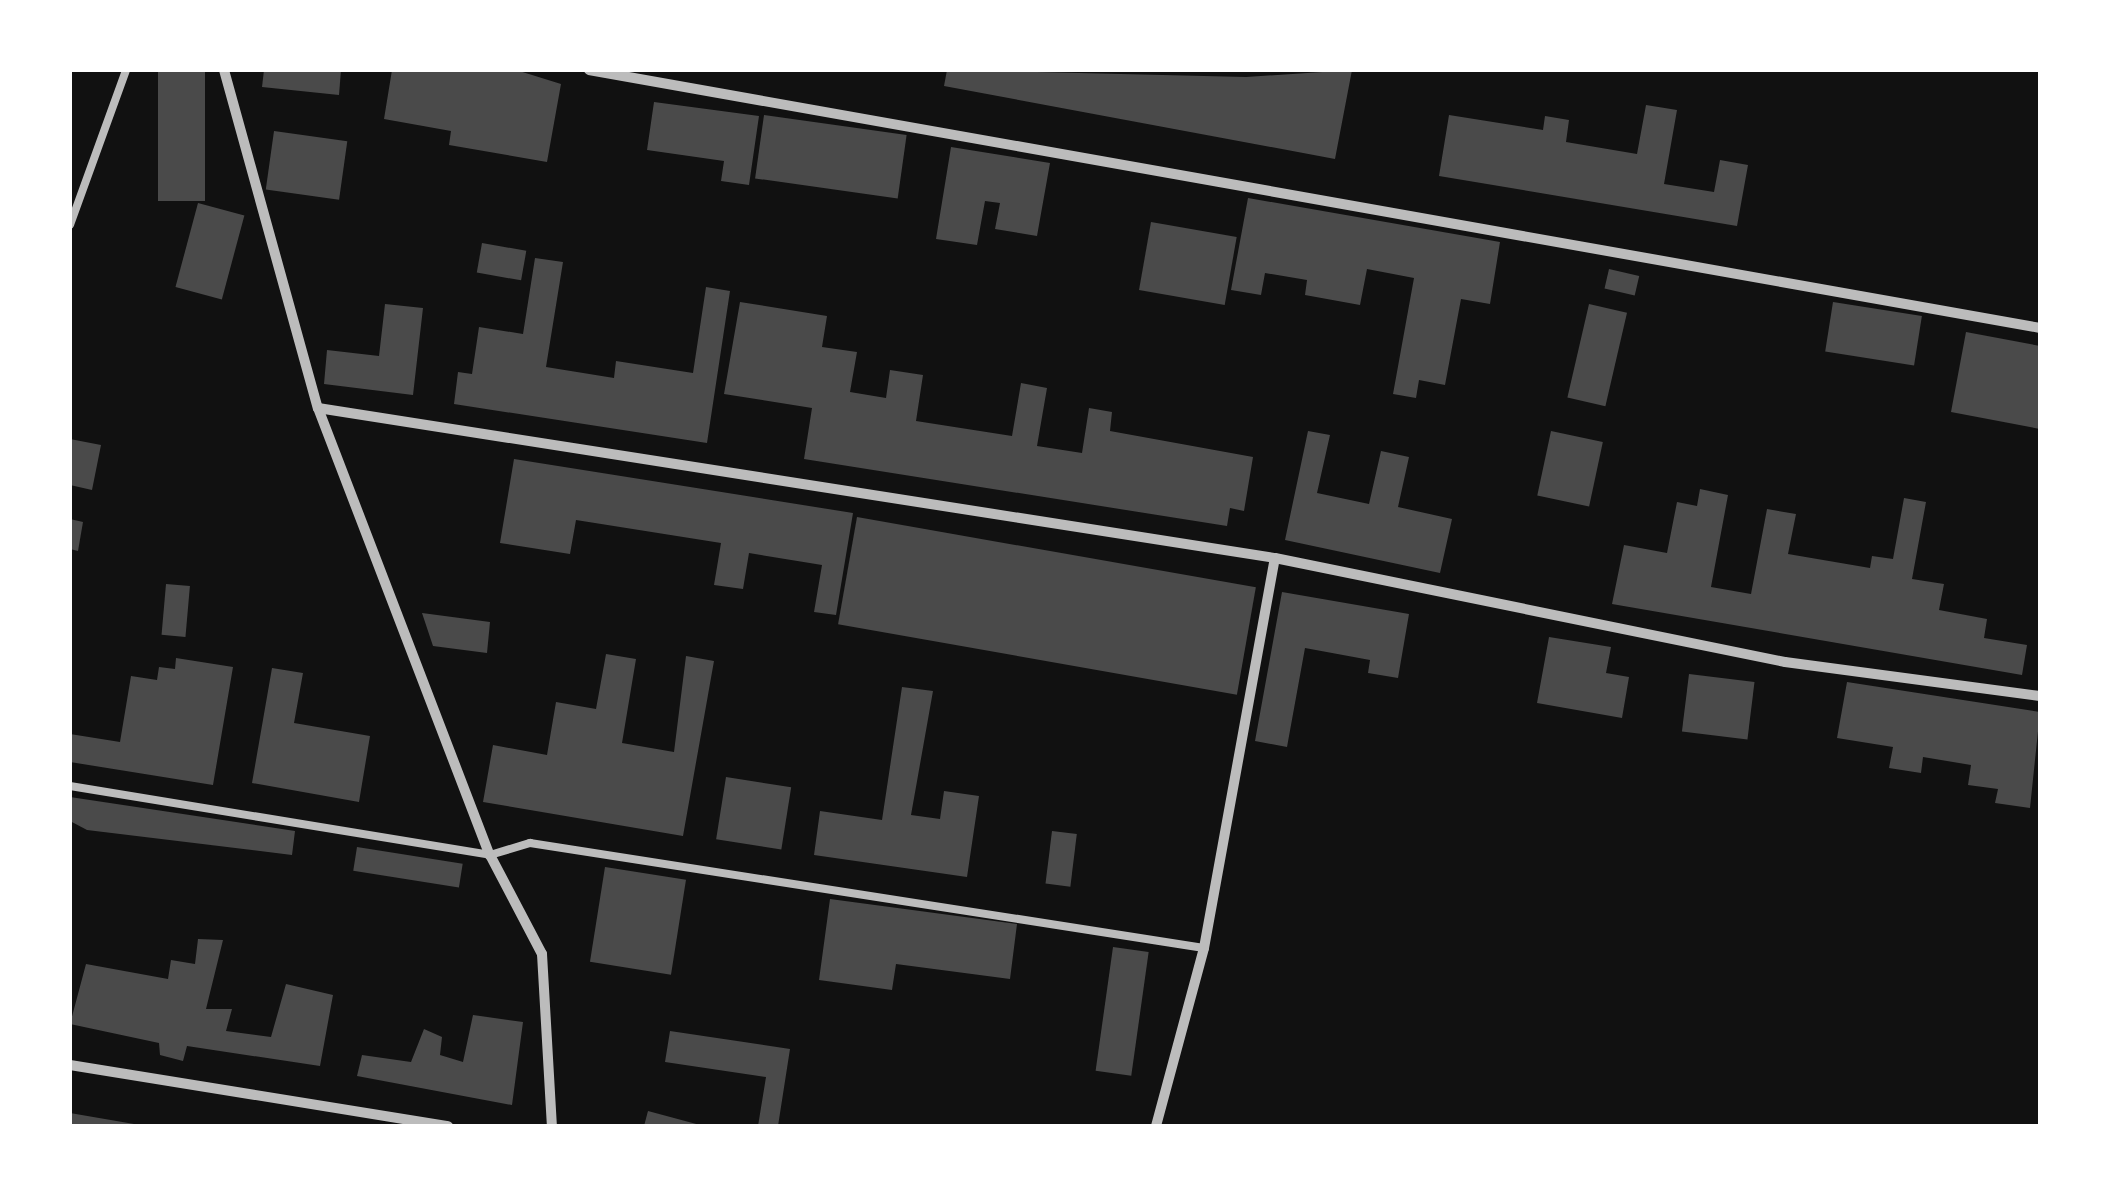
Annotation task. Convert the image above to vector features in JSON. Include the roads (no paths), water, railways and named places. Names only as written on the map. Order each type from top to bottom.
[{"type":"street","points":[[224,70],[318,408],[490,855],[542,954],[552,1126]]},
{"type":"street","points":[[589,70],[2040,328]]},
{"type":"street","points":[[318,408],[1275,558],[1786,662],[2040,696]]},
{"type":"street","points":[[1156,1126],[1204,948],[1275,558]]},
{"type":"street","points":[[70,1065],[448,1126]]},
{"type":"lane","points":[[70,225],[126,70]]},
{"type":"lane","points":[[70,786],[490,855],[530,843],[1204,948]]}]
